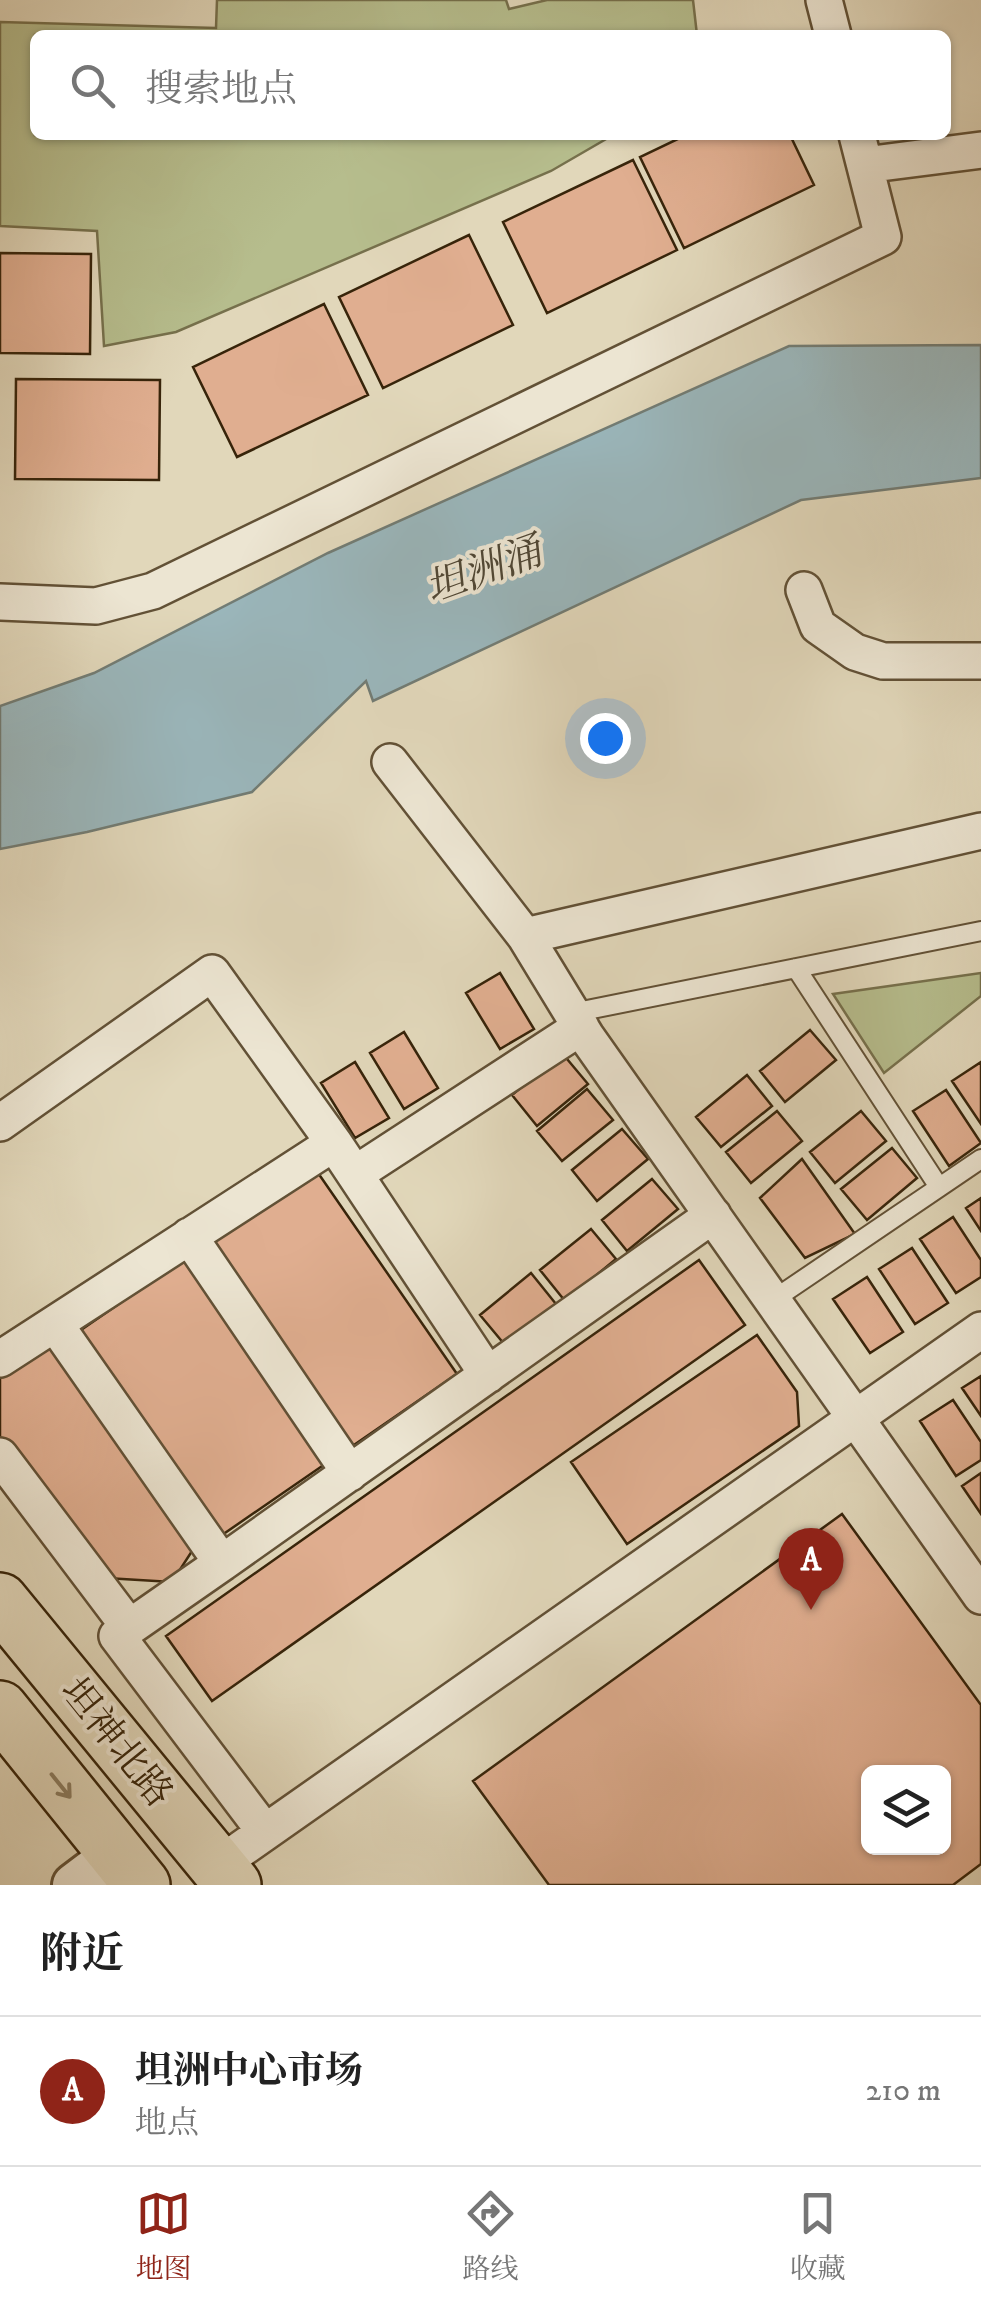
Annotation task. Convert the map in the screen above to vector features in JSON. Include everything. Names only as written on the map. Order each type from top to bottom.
[{"type":"main road","name":"坦神北路","points":[[0,1602],[225,1875]]},
{"type":"main road","name":"坦神北路","points":[[0,1709],[110,1875]]},
{"type":"street","points":[[824,0],[832,30]]},
{"type":"street","points":[[0,602],[96,606],[153,591],[883,238],[861,150],[981,150]]},
{"type":"street","points":[[804,590],[818,626],[856,652],[883,662],[981,661]]},
{"type":"street","points":[[390,762],[525,936],[577,1020],[980,1593]]},
{"type":"street","points":[[525,936],[981,831]]},
{"type":"street","points":[[0,1123],[212,973],[334,1143],[488,1374]]},
{"type":"street","points":[[355,1174],[577,1020]]},
{"type":"street","points":[[0,1360],[334,1143]]},
{"type":"street","points":[[265,1832],[116,1636],[713,1215]]},
{"type":"street","points":[[190,1236],[350,1472]]},
{"type":"street","points":[[55,1324],[222,1563]]},
{"type":"street","points":[[225,1875],[265,1832],[981,1330]]},
{"type":"street","points":[[0,1456],[129,1627]]},
{"type":"lane","points":[[577,1020],[796,968],[981,931]]},
{"type":"lane","points":[[796,968],[939,1187]]},
{"type":"lane","points":[[773,1300],[981,1159]]},
{"type":"green space","points":[[217,0],[506,0],[509,9],[547,0],[693,0],[696,30],[30,30],[30,140],[604,140],[551,171],[176,332],[104,346],[97,231],[0,226],[0,22],[216,28]]},
{"type":"green space","points":[[981,973],[981,996],[884,1073],[833,994]]},
{"type":"water","name":"坦洲涌","points":[[981,345],[981,478],[801,500],[373,701],[366,681],[252,792],[0,849],[0,706],[94,673],[328,553],[789,346]]},
{"type":"building","points":[[676,140],[792,140],[814,185],[684,248],[640,157]]},
{"type":"building","points":[[633,160],[677,250],[547,313],[503,222]]},
{"type":"building","points":[[469,235],[513,325],[383,388],[339,297]]},
{"type":"building","points":[[0,253],[91,254],[90,354],[0,353]]},
{"type":"building","points":[[324,304],[368,395],[237,457],[193,367]]},
{"type":"building","points":[[16,379],[160,380],[159,480],[15,479]]},
{"type":"building","points":[[500,973],[534,1029],[500,1049],[466,993]]},
{"type":"building","points":[[810,1030],[836,1060],[785,1102],[760,1071]]},
{"type":"building","points":[[404,1032],[438,1088],[404,1109],[370,1053]]},
{"type":"building","points":[[562,1053],[588,1084],[537,1126],[512,1095]]},
{"type":"building","points":[[355,1062],[389,1118],[355,1138],[321,1083]]},
{"type":"building","points":[[981,1062],[981,1124],[952,1081]]},
{"type":"building","points":[[747,1075],[772,1106],[721,1147],[696,1117]]},
{"type":"building","points":[[587,1089],[613,1120],[562,1161],[537,1131]]},
{"type":"building","points":[[946,1090],[981,1143],[949,1166],[913,1111]]},
{"type":"building","points":[[777,1111],[802,1141],[751,1183],[726,1152]]},
{"type":"building","points":[[861,1111],[886,1141],[835,1183],[810,1152]]},
{"type":"building","points":[[622,1129],[648,1159],[597,1201],[572,1170]]},
{"type":"building","points":[[892,1148],[917,1178],[867,1220],[841,1189]]},
{"type":"building","points":[[802,1159],[855,1234],[805,1258],[760,1198]]},
{"type":"building","points":[[316,1170],[457,1374],[351,1447],[210,1242]]},
{"type":"building","points":[[652,1179],[678,1209],[627,1251],[602,1220]]},
{"type":"building","points":[[981,1198],[981,1231],[966,1208]]},
{"type":"building","points":[[953,1217],[981,1260],[981,1277],[956,1293],[920,1239]]},
{"type":"building","points":[[591,1229],[616,1259],[565,1301],[540,1270]]},
{"type":"building","points":[[912,1248],[948,1303],[915,1324],[879,1269]]},
{"type":"building","points":[[187,1257],[328,1462],[222,1535],[81,1330]]},
{"type":"building","points":[[699,1260],[745,1325],[212,1701],[166,1636]]},
{"type":"building","points":[[531,1273],[556,1304],[505,1345],[480,1315]]},
{"type":"building","points":[[867,1277],[903,1332],[870,1353],[833,1299]]},
{"type":"building","points":[[757,1335],[797,1392],[799,1426],[627,1544],[571,1462]]},
{"type":"building","points":[[50,1340],[194,1548],[172,1582],[106,1578],[0,1437],[0,1374]]},
{"type":"building","points":[[981,1376],[981,1416],[962,1388]]},
{"type":"building","points":[[953,1400],[981,1442],[981,1460],[956,1476],[920,1421]]},
{"type":"building","points":[[981,1473],[981,1514],[962,1486]]},
{"type":"building","points":[[842,1514],[981,1705],[981,1864],[953,1885],[549,1885],[473,1781]]},
{"type":"place","name":"坦洲中心市场","points":[[811,1610]]}]
